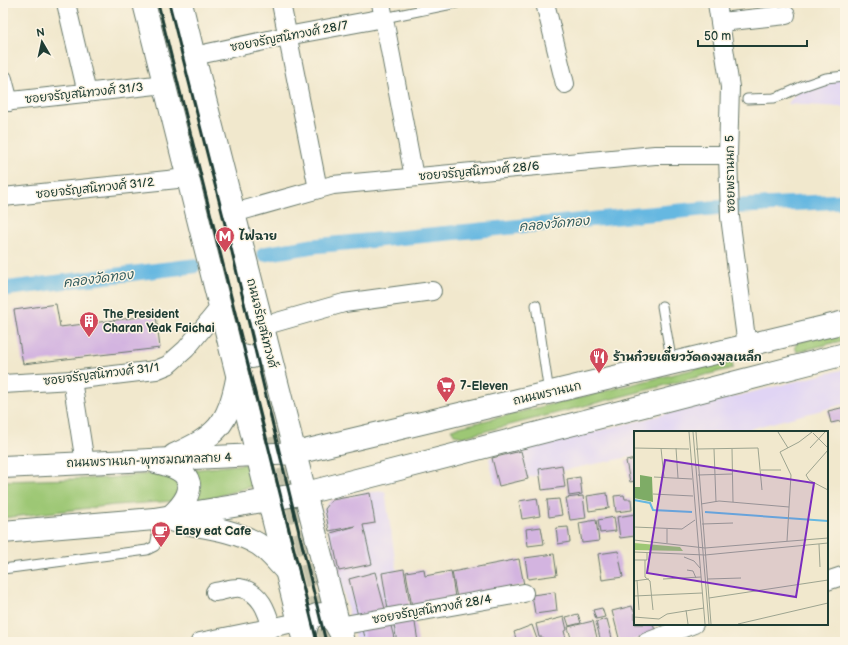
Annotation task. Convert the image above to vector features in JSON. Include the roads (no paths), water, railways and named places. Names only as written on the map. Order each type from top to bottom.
[{"type":"main road","name":"ถนนจรัญสนิทวงศ์","points":[[144,3],[187,178],[233,309]]},
{"type":"main road","name":"ถนนจรัญสนิทวงศ์","points":[[154,3],[233,309]]},
{"type":"main road","name":"ถนนจรัญสนิทวงศ์","points":[[172,3],[233,309],[231,349],[288,572],[302,635]]},
{"type":"main road","name":"ถนนจรัญสนิทวงศ์","points":[[182,3],[194,56],[341,634]]},
{"type":"main road","name":"ถนนพรานนก","points":[[296,453],[845,322]]},
{"type":"main road","points":[[231,349],[243,357],[257,355],[262,352],[264,333]]},
{"type":"main road","points":[[3,532],[161,518],[306,493],[845,354]]},
{"type":"main road","points":[[158,460],[203,441],[213,433],[221,424],[229,410],[234,397],[237,376]]},
{"type":"main road","name":"ถนนพรานนก-พุทธมณฑลสาย 4","points":[[3,467],[296,453]]},
{"type":"main road","points":[[158,460],[182,472],[188,482],[188,492],[181,506],[161,518]]},
{"type":"main road","points":[[161,518],[236,534],[258,545],[288,572]]},
{"type":"main road","points":[[302,635],[311,618],[320,614],[326,614],[331,618],[341,634]]},
{"type":"street","points":[[66,3],[87,93]]},
{"type":"street","points":[[281,3],[318,189]]},
{"type":"street","points":[[545,3],[565,84]]},
{"type":"street","name":"ซอยพรานนก 5","points":[[717,3],[730,87],[728,155],[730,217],[747,346]]},
{"type":"street","points":[[383,10],[414,177]]},
{"type":"street","name":"ซอยจรัญสนิทวงศ์ 28/7","points":[[194,56],[287,36],[383,10]]},
{"type":"street","points":[[721,22],[786,14]]},
{"type":"street","points":[[3,79],[6,102]]},
{"type":"street","name":"ซอยจรัญสนิทวงศ์ 31/3","points":[[6,102],[165,84]]},
{"type":"street","name":"ซอยจรัญสนิทวงศ์ 28/6","points":[[234,213],[333,185],[655,155],[728,155]]},
{"type":"street","name":"ซอยจรัญสนิทวงศ์ 31/2","points":[[3,197],[187,178]]},
{"type":"street","points":[[264,333],[344,303],[432,291]]},
{"type":"street","name":"ซอยจรัญสนิทวงศ์ 31/1","points":[[3,384],[72,380],[156,370],[168,365],[233,309]]},
{"type":"street","points":[[72,380],[85,463]]},
{"type":"street","points":[[828,581],[845,575]]},
{"type":"street","points":[[216,592],[240,588],[252,592],[266,608],[272,628]]},
{"type":"street","name":"ซอยจรัญสนิทวงศ์ 28/4","points":[[341,634],[524,593]]},
{"type":"street","points":[[647,642],[691,625]]},
{"type":"street","points":[[200,642],[272,628],[302,635]]},
{"type":"lane","points":[[383,10],[457,3]]},
{"type":"lane","points":[[747,99],[774,98],[826,78],[845,76]]},
{"type":"lane","points":[[536,306],[549,393]]},
{"type":"lane","points":[[662,306],[672,364]]},
{"type":"lane","points":[[3,569],[147,550],[155,546],[161,518]]},
{"type":"waterway","name":"คลองวัดทอง","points":[[264,254],[313,246],[722,207],[845,201]]},
{"type":"waterway","name":"คลองวัดทอง","points":[[3,289],[193,266]]},
{"type":"tunnel","points":[[279,435],[331,642]]},
{"type":"railway","points":[[158,3],[317,642]]},
{"type":"railway","points":[[169,3],[232,252],[326,642]]},
{"type":"place","name":"ไฟฉาย","points":[[225,253]]},
{"type":"place","name":"The President Charan Yeak Faichai","points":[[89,338]]},
{"type":"place","name":"ร้านก๋วยเตี๋ยววัดดงมูลเหล็ก","points":[[599,374]]},
{"type":"place","name":"7-Eleven","points":[[446,403]]},
{"type":"place","name":"Easy eat Cafe","points":[[161,548]]}]
